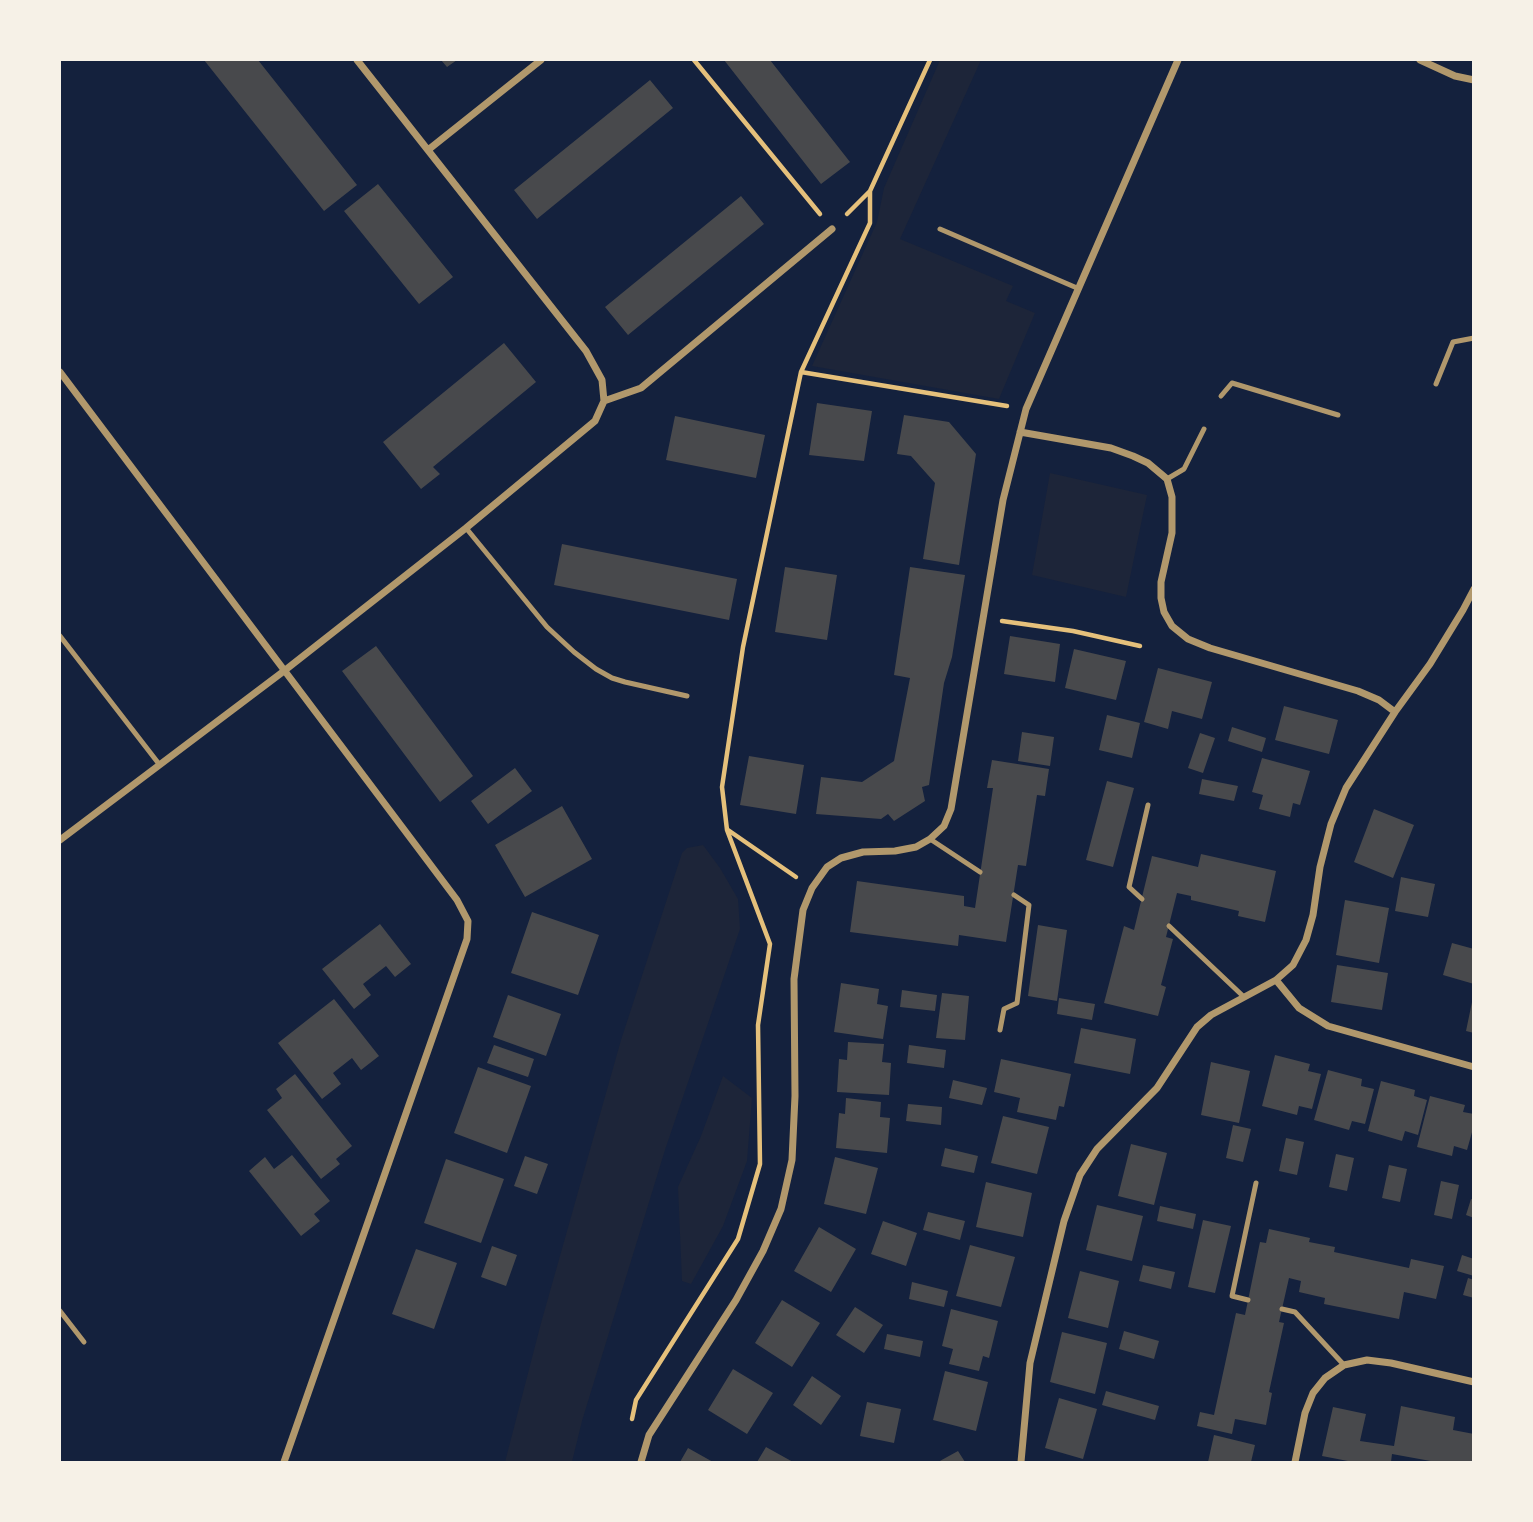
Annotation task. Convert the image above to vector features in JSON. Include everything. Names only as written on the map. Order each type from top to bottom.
[{"type":"street","points":[[60,839],[285,671],[466,528],[595,421],[604,401],[602,380],[586,351],[357,60]]},
{"type":"street","points":[[428,150],[541,60]]},
{"type":"street","points":[[641,1462],[649,1435],[736,1300],[782,1209],[792,1160],[795,1096],[794,979],[803,911],[812,888],[827,867],[841,858],[863,852],[916,847],[930,839],[944,825],[951,808],[1003,500],[1026,409],[1178,60]]},
{"type":"street","points":[[1420,60],[1455,76],[1474,80]]},
{"type":"street","points":[[604,401],[641,388],[832,229]]},
{"type":"street","points":[[60,372],[457,900],[468,921],[467,939],[284,1462]]},
{"type":"street","points":[[1020,432],[1111,448],[1148,463],[1167,479],[1172,498],[1172,533],[1161,590],[1164,612],[1172,626],[1188,639],[1210,649],[1358,691],[1379,700],[1395,712]]},
{"type":"street","points":[[1021,1462],[1030,1363],[1064,1221],[1080,1175],[1097,1149],[1157,1088],[1197,1027],[1211,1015],[1276,980],[1293,965],[1306,940],[1313,915],[1322,856],[1331,824],[1346,788],[1430,664],[1474,589]]},
{"type":"street","points":[[1276,980],[1299,1009],[1328,1026],[1474,1067]]},
{"type":"street","points":[[1295,1462],[1306,1413],[1314,1393],[1325,1378],[1344,1365],[1367,1360],[1391,1363],[1474,1382]]},
{"type":"lane","points":[[940,229],[1077,288]]},
{"type":"lane","points":[[1436,384],[1453,342],[1474,338]]},
{"type":"lane","points":[[1222,396],[1232,383],[1338,415]]},
{"type":"lane","points":[[1167,479],[1184,469],[1204,429]]},
{"type":"lane","points":[[466,528],[547,627],[574,653],[612,678],[687,696]]},
{"type":"lane","points":[[60,636],[159,764]]},
{"type":"lane","points":[[1142,899],[1129,887],[1148,805]]},
{"type":"lane","points":[[930,839],[980,872]]},
{"type":"lane","points":[[1000,1030],[1004,1009],[1017,1003],[1029,905],[1014,895]]},
{"type":"lane","points":[[1169,926],[1244,997]]},
{"type":"lane","points":[[1248,1300],[1232,1296],[1256,1183]]},
{"type":"lane","points":[[1282,1309],[1295,1312],[1344,1365]]},
{"type":"lane","points":[[60,1311],[84,1342]]},
{"type":"path","points":[[694,60],[832,229],[870,191],[930,60]]},
{"type":"path","points":[[770,944],[727,830],[722,787],[743,647],[801,372],[870,223],[870,191]]},
{"type":"path","points":[[801,372],[1026,409]]},
{"type":"path","points":[[984,619],[1073,631],[1140,646]]},
{"type":"path","points":[[727,830],[812,888]]},
{"type":"path","points":[[630,1425],[636,1400],[738,1240],[760,1164],[758,1025],[770,944],[778,932]]},
{"type":"shaded area","points":[[940,60],[981,60],[900,239],[1013,286],[1006,301],[1035,313],[999,399],[812,366],[877,222],[884,188]]},
{"type":"shaded area","points":[[1050,473],[1147,495],[1126,597],[1032,575]]},
{"type":"shaded area","points":[[703,845],[738,899],[740,929],[665,1150],[582,1421],[572,1462],[505,1462],[541,1323],[621,1040],[682,853],[687,848]]},
{"type":"shaded area","points":[[723,1076],[752,1098],[747,1161],[723,1226],[691,1284],[682,1281],[678,1187],[701,1136]]},
{"type":"building","points":[[204,60],[258,60],[357,185],[324,211]]},
{"type":"building","points":[[441,60],[457,60],[447,67]]},
{"type":"building","points":[[724,60],[770,60],[850,162],[821,184]]},
{"type":"building","points":[[650,80],[673,108],[537,219],[514,190]]},
{"type":"building","points":[[378,184],[453,277],[419,304],[344,211]]},
{"type":"building","points":[[741,196],[764,224],[628,335],[605,307]]},
{"type":"building","points":[[504,343],[536,382],[433,467],[440,474],[421,489],[383,442]]},
{"type":"building","points":[[817,403],[872,411],[864,461],[809,455]]},
{"type":"building","points":[[904,415],[949,422],[976,454],[959,565],[923,559],[935,483],[911,456],[897,454]]},
{"type":"building","points":[[675,416],[765,435],[756,478],[666,460]]},
{"type":"building","points":[[562,544],[737,579],[729,620],[554,585]]},
{"type":"building","points":[[785,567],[837,575],[827,640],[775,632]]},
{"type":"building","points":[[910,567],[965,575],[952,657],[944,683],[929,785],[922,787],[925,801],[894,821],[888,814],[881,819],[816,814],[821,777],[862,782],[894,761],[910,678],[894,675]]},
{"type":"building","points":[[1010,636],[1060,644],[1055,682],[1004,674]]},
{"type":"building","points":[[376,646],[473,776],[440,802],[342,671]]},
{"type":"building","points":[[1074,649],[1126,661],[1116,700],[1065,688]]},
{"type":"building","points":[[1158,668],[1212,682],[1202,719],[1172,711],[1168,729],[1144,722]]},
{"type":"building","points":[[1284,706],[1338,720],[1329,754],[1275,740]]},
{"type":"building","points":[[1107,715],[1140,723],[1132,758],[1099,750]]},
{"type":"building","points":[[1232,727],[1266,738],[1262,752],[1228,741]]},
{"type":"building","points":[[1022,732],[1054,737],[1050,766],[1018,761]]},
{"type":"building","points":[[1200,733],[1215,738],[1203,773],[1188,768]]},
{"type":"building","points":[[749,756],[804,765],[796,814],[740,805]]},
{"type":"building","points":[[1262,758],[1310,771],[1300,805],[1293,803],[1290,817],[1259,809],[1263,795],[1252,792]]},
{"type":"building","points":[[992,760],[1049,769],[1045,796],[1037,795],[1026,866],[1018,865],[1006,942],[959,935],[958,946],[850,932],[857,881],[964,896],[964,906],[975,908],[993,788],[987,788]]},
{"type":"building","points":[[515,768],[532,791],[488,824],[471,801]]},
{"type":"building","points":[[1202,779],[1238,786],[1234,801],[1199,794]]},
{"type":"building","points":[[1107,781],[1134,788],[1113,867],[1086,860]]},
{"type":"building","points":[[562,806],[592,859],[525,897],[495,845]]},
{"type":"building","points":[[1374,809],[1414,825],[1393,878],[1354,862]]},
{"type":"building","points":[[1201,854],[1276,871],[1265,922],[1238,916],[1239,911],[1191,900],[1191,896],[1177,893],[1166,937],[1173,939],[1161,985],[1166,987],[1158,1016],[1104,1003],[1124,926],[1134,930],[1152,856],[1198,867]]},
{"type":"building","points":[[1401,877],[1435,884],[1428,917],[1395,911]]},
{"type":"building","points":[[1345,900],[1389,908],[1379,963],[1336,955]]},
{"type":"building","points":[[532,912],[599,935],[578,995],[511,973]]},
{"type":"building","points":[[380,924],[411,964],[395,977],[386,966],[363,984],[371,995],[354,1009],[322,969]]},
{"type":"building","points":[[1038,925],[1067,930],[1057,1001],[1028,996]]},
{"type":"building","points":[[1452,943],[1474,949],[1474,984],[1443,975]]},
{"type":"building","points":[[1337,965],[1388,973],[1382,1010],[1331,1002]]},
{"type":"building","points":[[841,983],[879,989],[877,1004],[888,1006],[883,1039],[834,1032]]},
{"type":"building","points":[[902,990],[937,995],[935,1011],[900,1007]]},
{"type":"building","points":[[942,993],[969,996],[965,1040],[936,1038]]},
{"type":"building","points":[[508,995],[561,1014],[546,1056],[493,1037]]},
{"type":"building","points":[[1059,998],[1095,1004],[1092,1020],[1057,1014]]},
{"type":"building","points":[[334,999],[379,1056],[361,1070],[352,1058],[333,1073],[341,1084],[322,1099],[278,1043]]},
{"type":"building","points":[[1474,1002],[1474,1033],[1466,1031]]},
{"type":"building","points":[[1081,1028],[1136,1039],[1130,1074],[1074,1063]]},
{"type":"building","points":[[848,1042],[884,1044],[882,1062],[891,1063],[889,1095],[837,1092],[839,1059],[847,1060]]},
{"type":"building","points":[[494,1045],[534,1059],[528,1077],[487,1063]]},
{"type":"building","points":[[909,1045],[946,1050],[944,1068],[907,1063]]},
{"type":"building","points":[[1275,1055],[1310,1064],[1308,1071],[1321,1074],[1312,1109],[1299,1106],[1297,1115],[1262,1106]]},
{"type":"building","points":[[1001,1059],[1071,1074],[1064,1107],[1059,1106],[1056,1120],[1017,1112],[1020,1098],[994,1092]]},
{"type":"building","points":[[1211,1062],[1250,1071],[1239,1123],[1201,1115]]},
{"type":"building","points":[[478,1067],[531,1086],[507,1153],[454,1133]]},
{"type":"building","points":[[1328,1070],[1362,1079],[1361,1086],[1374,1089],[1365,1124],[1352,1121],[1349,1130],[1314,1120]]},
{"type":"building","points":[[295,1074],[352,1146],[336,1159],[340,1164],[321,1179],[267,1110],[282,1098],[276,1089]]},
{"type":"building","points":[[953,1080],[987,1088],[982,1105],[949,1098]]},
{"type":"building","points":[[1381,1081],[1415,1090],[1414,1096],[1427,1100],[1418,1135],[1405,1131],[1402,1141],[1368,1131]]},
{"type":"building","points":[[1430,1096],[1465,1105],[1463,1112],[1474,1114],[1467,1150],[1454,1146],[1452,1156],[1417,1147]]},
{"type":"building","points":[[846,1098],[881,1102],[880,1117],[890,1118],[887,1153],[836,1148],[839,1113],[845,1114]]},
{"type":"building","points":[[908,1104],[942,1107],[941,1125],[906,1121]]},
{"type":"building","points":[[1003,1116],[1049,1127],[1037,1174],[991,1163]]},
{"type":"building","points":[[1233,1125],[1251,1129],[1243,1162],[1226,1158]]},
{"type":"building","points":[[1286,1138],[1304,1142],[1297,1175],[1279,1171]]},
{"type":"building","points":[[1131,1144],[1167,1153],[1154,1205],[1118,1196]]},
{"type":"building","points":[[945,1148],[978,1156],[974,1173],[941,1166]]},
{"type":"building","points":[[1336,1154],[1354,1158],[1347,1191],[1329,1187]]},
{"type":"building","points":[[292,1155],[330,1201],[314,1214],[320,1221],[301,1236],[249,1171],[265,1157],[274,1169]]},
{"type":"building","points":[[525,1156],[548,1164],[537,1194],[514,1186]]},
{"type":"building","points":[[835,1157],[878,1168],[866,1214],[824,1204]]},
{"type":"building","points":[[446,1159],[504,1179],[481,1243],[424,1223]]},
{"type":"building","points":[[1389,1165],[1407,1169],[1400,1202],[1382,1198]]},
{"type":"building","points":[[1441,1181],[1459,1185],[1452,1219],[1434,1215]]},
{"type":"building","points":[[986,1182],[1032,1193],[1023,1237],[976,1227]]},
{"type":"building","points":[[1471,1199],[1474,1200],[1474,1218],[1466,1215]]},
{"type":"building","points":[[1097,1205],[1143,1216],[1132,1261],[1086,1250]]},
{"type":"building","points":[[1160,1206],[1196,1214],[1193,1229],[1157,1221]]},
{"type":"building","points":[[928,1212],[965,1221],[960,1240],[923,1230]]},
{"type":"building","points":[[1203,1220],[1231,1226],[1215,1293],[1188,1287]]},
{"type":"building","points":[[883,1221],[917,1233],[906,1266],[871,1254]]},
{"type":"building","points":[[819,1227],[856,1249],[831,1292],[794,1271]]},
{"type":"building","points":[[1269,1229],[1310,1238],[1309,1242],[1335,1247],[1334,1252],[1409,1268],[1411,1259],[1444,1266],[1436,1299],[1404,1292],[1399,1319],[1324,1304],[1325,1298],[1299,1292],[1301,1281],[1289,1278],[1279,1322],[1284,1323],[1269,1392],[1272,1393],[1266,1425],[1235,1419],[1232,1434],[1197,1426],[1200,1412],[1214,1415],[1236,1313],[1245,1315],[1260,1242],[1266,1243]]},
{"type":"building","points":[[970,1245],[1015,1257],[1001,1307],[956,1296]]},
{"type":"building","points":[[492,1246],[517,1255],[506,1286],[481,1277]]},
{"type":"building","points":[[416,1249],[457,1263],[434,1329],[392,1314]]},
{"type":"building","points":[[1462,1255],[1474,1259],[1474,1276],[1457,1271]]},
{"type":"building","points":[[1143,1265],[1175,1272],[1171,1289],[1139,1281]]},
{"type":"building","points":[[1080,1271],[1119,1281],[1108,1328],[1068,1318]]},
{"type":"building","points":[[1468,1278],[1474,1280],[1474,1298],[1463,1295]]},
{"type":"building","points":[[912,1282],[948,1291],[944,1307],[909,1299]]},
{"type":"building","points":[[782,1300],[820,1323],[792,1367],[755,1343]]},
{"type":"building","points":[[855,1307],[883,1325],[864,1353],[836,1335]]},
{"type":"building","points":[[951,1309],[998,1321],[989,1358],[983,1356],[979,1371],[949,1364],[953,1349],[942,1346]]},
{"type":"building","points":[[1124,1331],[1159,1341],[1154,1359],[1119,1349]]},
{"type":"building","points":[[1062,1332],[1107,1343],[1095,1394],[1050,1382]]},
{"type":"building","points":[[887,1334],[923,1341],[920,1357],[884,1349]]},
{"type":"building","points":[[733,1369],[773,1393],[747,1434],[708,1410]]},
{"type":"building","points":[[945,1371],[988,1382],[976,1431],[933,1420]]},
{"type":"building","points":[[812,1376],[841,1396],[821,1425],[793,1405]]},
{"type":"building","points":[[1106,1391],[1159,1406],[1155,1420],[1102,1405]]},
{"type":"building","points":[[1059,1398],[1097,1409],[1083,1459],[1045,1448]]},
{"type":"building","points":[[867,1402],[901,1409],[894,1443],[860,1436]]},
{"type":"building","points":[[1401,1406],[1455,1417],[1453,1430],[1474,1434],[1474,1462],[1436,1462],[1392,1454],[1391,1462],[1353,1462],[1322,1456],[1333,1407],[1366,1414],[1360,1441],[1394,1446]]},
{"type":"building","points":[[1214,1435],[1255,1445],[1251,1462],[1208,1462]]},
{"type":"building","points":[[766,1447],[793,1462],[757,1462]]},
{"type":"building","points":[[688,1448],[713,1462],[680,1462]]},
{"type":"building","points":[[958,1451],[965,1462],[938,1462]]}]
